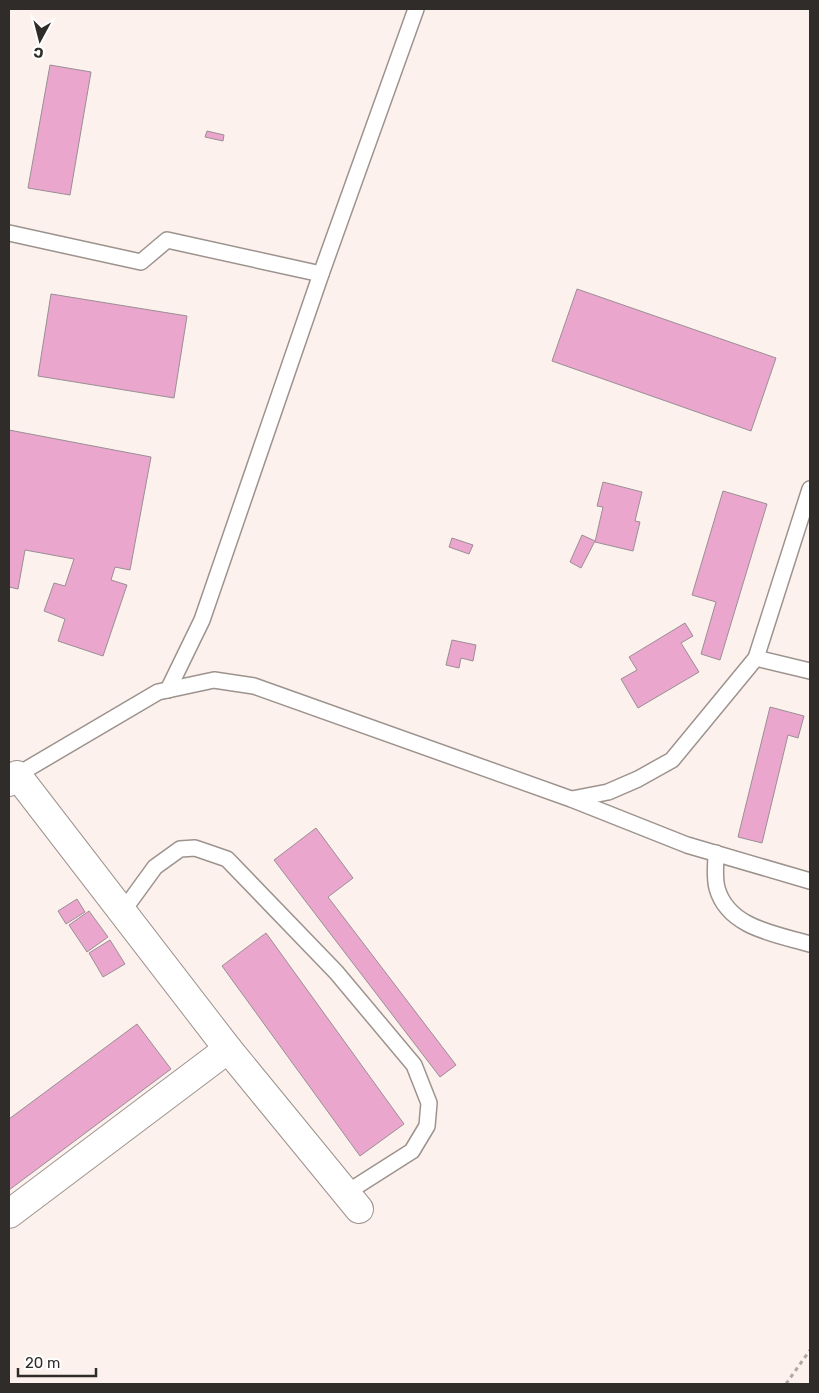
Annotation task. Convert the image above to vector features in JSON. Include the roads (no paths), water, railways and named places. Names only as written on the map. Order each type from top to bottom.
[{"type":"street","points":[[13,778],[122,911],[228,1049],[352,1201]]},
{"type":"street","points":[[9,1214],[228,1049]]},
{"type":"lane","points":[[168,690],[202,620],[321,274],[416,9]]},
{"type":"lane","points":[[9,233],[141,262],[167,240],[321,274]]},
{"type":"lane","points":[[570,799],[608,792],[638,779],[672,760],[756,658],[810,489]]},
{"type":"lane","points":[[756,658],[810,671]]},
{"type":"lane","points":[[13,778],[158,692],[214,680],[254,686],[570,799],[687,845],[810,881]]},
{"type":"lane","points":[[122,911],[155,867],[180,848],[195,848],[227,860],[336,972],[414,1065],[428,1102],[427,1126],[412,1151],[352,1201]]},
{"type":"lane","points":[[716,853],[717,887],[727,909],[746,925],[810,944]]}]
